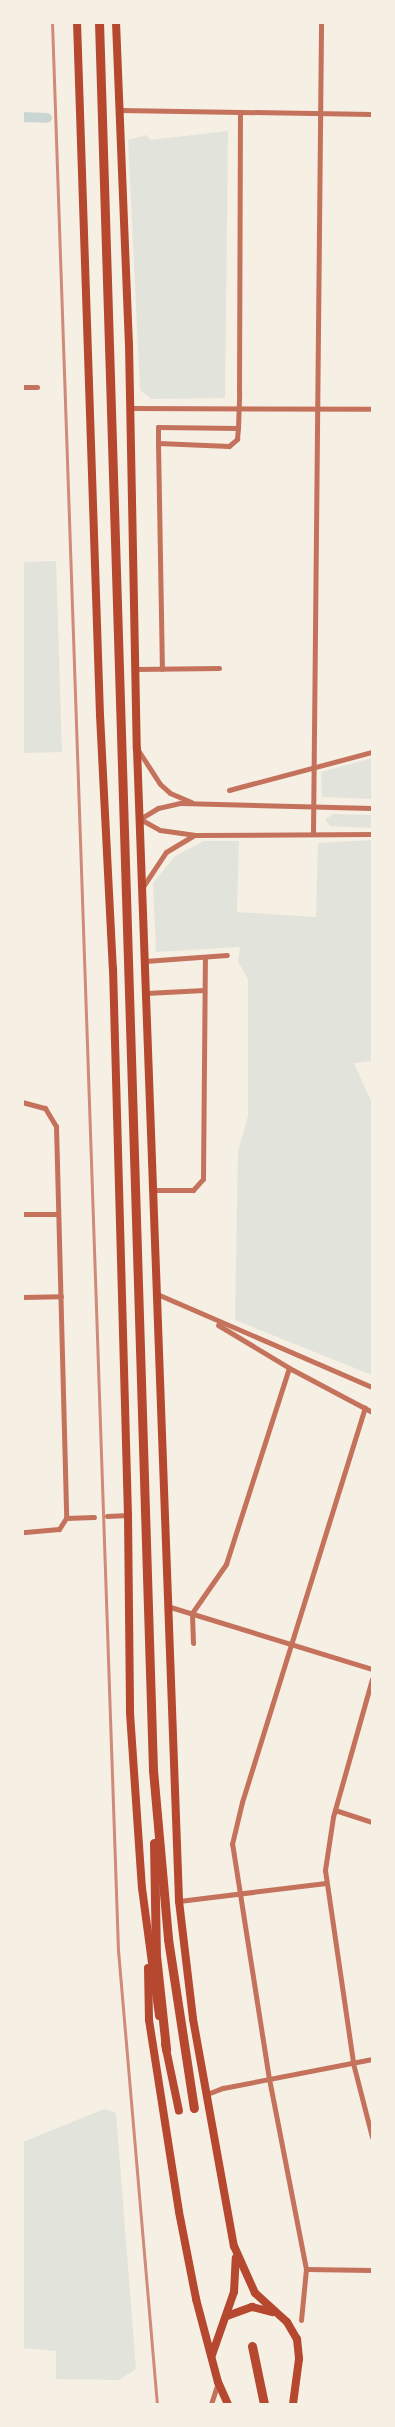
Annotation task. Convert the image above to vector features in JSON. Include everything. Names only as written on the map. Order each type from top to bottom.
[{"type":"main road","points":[[77,22],[100,714],[113,968],[128,1515],[130,1713],[136,1825],[149,1955],[179,2111]]},
{"type":"main road","points":[[99,22],[154,1770],[155,1943],[166,2049]]},
{"type":"main road","points":[[116,22],[131,408],[137,749],[179,1901],[190,1996],[234,2246],[237,2282],[227,2316],[214,2344],[212,2359]]},
{"type":"main road","points":[[154,1770],[168,1939],[194,2108]]},
{"type":"main road","points":[[149,1955],[147,2006],[157,2084],[196,2299],[218,2382],[228,2404]]},
{"type":"main road","points":[[234,2246],[255,2293],[292,2328],[298,2345],[293,2404]]},
{"type":"main road","points":[[227,2316],[256,2307],[278,2315]]},
{"type":"main road","points":[[252,2346],[264,2404]]},
{"type":"street","points":[[313,833],[315,808],[321,22]]},
{"type":"street","points":[[120,110],[372,114]]},
{"type":"street","points":[[158,442],[229,446],[236,442],[238,428],[240,113]]},
{"type":"street","points":[[22,387],[37,387]]},
{"type":"street","points":[[131,408],[372,409]]},
{"type":"street","points":[[162,669],[158,427],[238,428]]},
{"type":"street","points":[[136,669],[219,668]]},
{"type":"street","points":[[137,749],[152,774],[164,788],[194,803]]},
{"type":"street","points":[[229,790],[314,765],[372,752]]},
{"type":"street","points":[[140,819],[162,807],[194,803],[315,808],[372,808]]},
{"type":"street","points":[[140,819],[160,830],[194,835],[372,834]]},
{"type":"street","points":[[142,888],[166,852],[194,835]]},
{"type":"street","points":[[145,961],[227,955]]},
{"type":"street","points":[[154,1190],[193,1190],[202,1183],[204,957]]},
{"type":"street","points":[[146,993],[204,990]]},
{"type":"street","points":[[22,1102],[45,1108],[54,1119],[66,1518],[59,1530],[22,1532]]},
{"type":"street","points":[[22,1214],[58,1214]]},
{"type":"street","points":[[158,1294],[372,1388]]},
{"type":"street","points":[[22,1297],[60,1296]]},
{"type":"street","points":[[200,1314],[289,1368],[372,1412]]},
{"type":"street","points":[[193,1643],[192,1613],[219,1578],[289,1368]]},
{"type":"street","points":[[301,2320],[306,2269],[268,2079],[233,1857],[234,1832],[291,1643],[366,1408]]},
{"type":"street","points":[[107,1516],[128,1515]]},
{"type":"street","points":[[66,1518],[94,1517]]},
{"type":"street","points":[[167,1606],[291,1643],[372,1670]]},
{"type":"street","points":[[372,1679],[335,1810],[326,1851],[326,1883],[354,2063],[372,2137]]},
{"type":"street","points":[[335,1810],[372,1822]]},
{"type":"street","points":[[179,1901],[238,1892],[326,1883]]},
{"type":"street","points":[[207,2094],[268,2079],[372,2059]]},
{"type":"street","points":[[306,2269],[372,2270]]},
{"type":"street","points":[[211,2404],[218,2382]]},
{"type":"shaded area","points":[[228,131],[225,398],[151,399],[140,390],[128,140],[147,135],[150,140]]},
{"type":"shaded area","points":[[56,561],[62,752],[23,753],[23,562]]},
{"type":"shaded area","points":[[372,758],[372,799],[322,797],[321,772]]},
{"type":"shaded area","points":[[333,814],[372,815],[372,828],[330,826],[325,820]]},
{"type":"shaded area","points":[[372,840],[372,1061],[354,1063],[372,1103],[372,1375],[235,1320],[238,1151],[248,1116],[248,980],[238,961],[240,947],[156,952],[153,883],[175,856],[204,841],[239,841],[237,912],[316,917],[318,843]]},
{"type":"shaded area","points":[[104,2109],[116,2113],[136,2369],[119,2380],[56,2379],[56,2351],[23,2348],[23,2142]]},
{"type":"waterway","points":[[22,117],[47,118]]},
{"type":"railway","points":[[52,22],[118,1950],[157,2404]]}]
